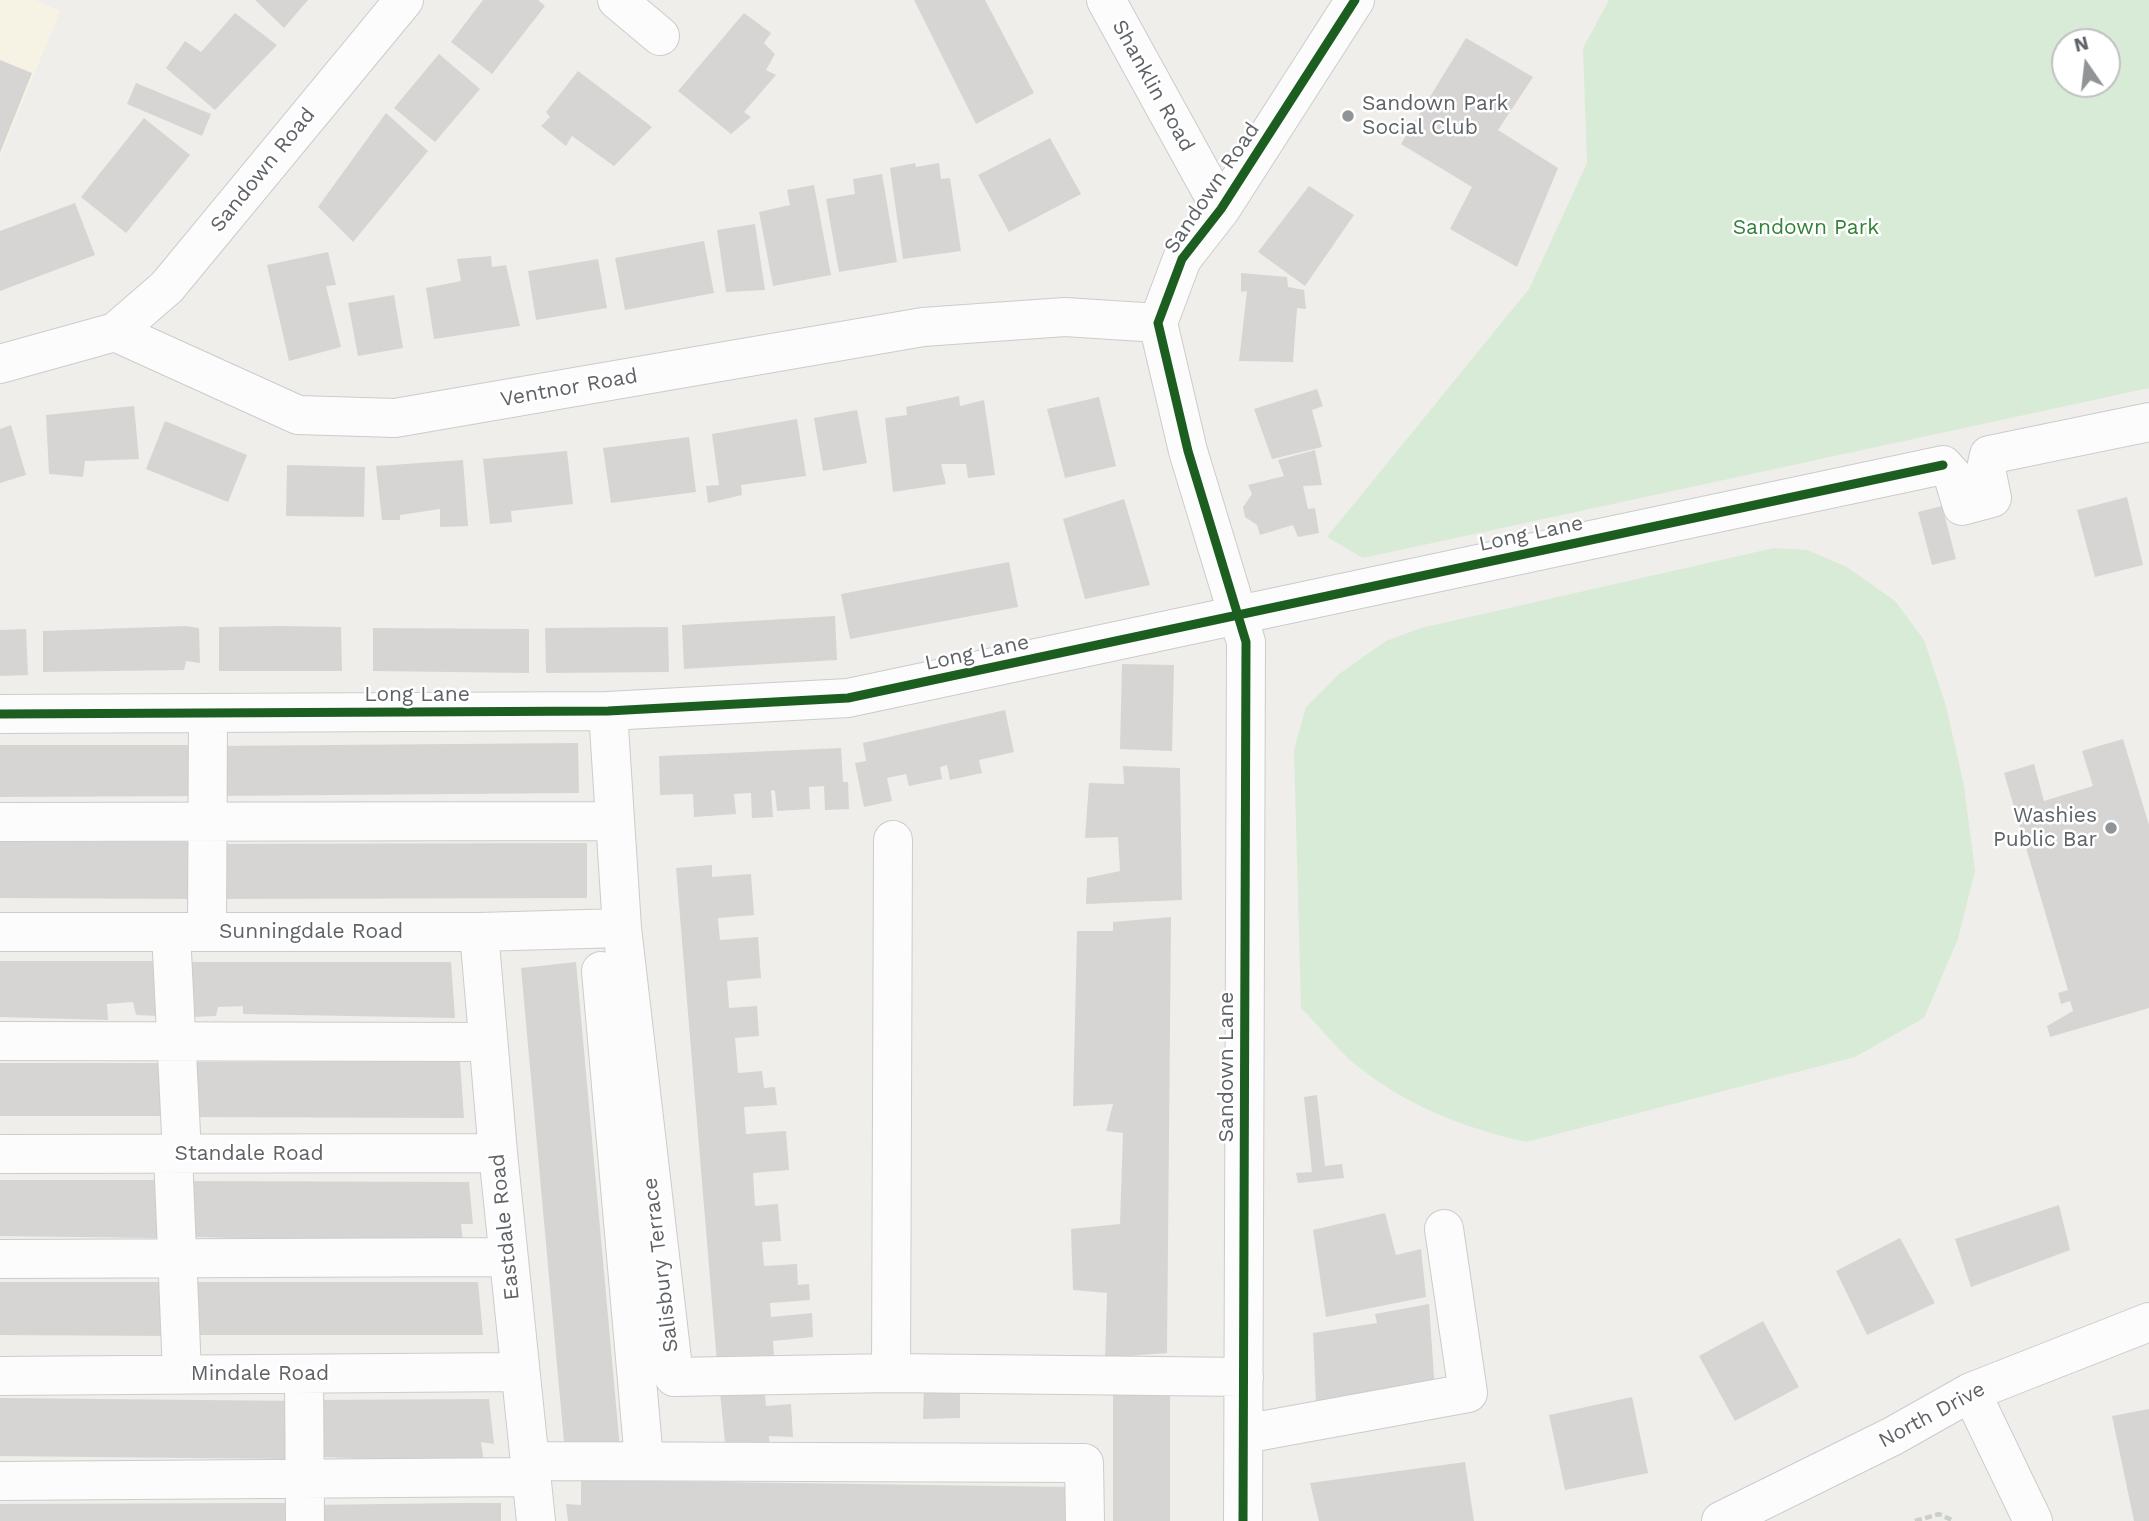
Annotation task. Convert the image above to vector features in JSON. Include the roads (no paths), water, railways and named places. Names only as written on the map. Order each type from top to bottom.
[{"type":"street","name":"Sandown Road","points":[[115,332],[167,287],[404,0]]},
{"type":"street","points":[[617,0],[660,36]]},
{"type":"street","name":"Shanklin Road","points":[[1106,0],[1221,209]]},
{"type":"street","name":"Sandown Road","points":[[1158,323],[1182,259],[1221,209],[1355,0]]},
{"type":"street","name":"Ventnor Road","points":[[115,332],[298,415],[395,418],[923,327],[1065,317],[1158,323]]},
{"type":"street","points":[[1158,323],[1188,451],[1236,615]]},
{"type":"street","points":[[0,364],[115,332]]},
{"type":"street","name":"Long Lane","points":[[0,714],[608,711],[848,698],[1943,465],[1953,476],[1962,506],[1992,498],[1986,469],[1989,455],[2149,422]]},
{"type":"street","name":"Sandown Lane","points":[[1236,615],[1246,642],[1243,1521]]},
{"type":"street","name":"Salisbury Terrace","points":[[608,711],[615,821],[610,930],[674,1377],[891,1373],[1244,1377]]},
{"type":"street","points":[[182,1374],[176,1042],[189,932],[209,822],[208,713]]},
{"type":"street","points":[[0,822],[615,821]]},
{"type":"street","points":[[891,1373],[893,840]]},
{"type":"street","points":[[610,930],[644,1460]]},
{"type":"street","name":"Sunningdale Road","points":[[0,932],[610,930]]},
{"type":"street","name":"Eastdale Road","points":[[480,932],[498,1153],[536,1521]]},
{"type":"street","points":[[0,1041],[488,1042]]},
{"type":"street","name":"Standale Road","points":[[0,1154],[498,1153]]},
{"type":"street","points":[[1244,1434],[1468,1393],[1444,1229]]},
{"type":"street","points":[[0,1259],[178,1261],[508,1257]]},
{"type":"street","name":"North Drive","points":[[1721,1521],[1783,1506],[1971,1392],[2149,1322]]},
{"type":"street","name":"Mindale Road","points":[[0,1376],[520,1372]]},
{"type":"street","points":[[304,1374],[306,1521]]},
{"type":"street","points":[[1971,1392],[2033,1521]]},
{"type":"street","points":[[0,1481],[305,1479],[531,1469],[644,1460],[1084,1462],[1085,1521]]},
{"type":"place","name":"Sandown Park Social Club","points":[[1348,116]]},
{"type":"place","name":"Washies Public Bar","points":[[2111,828]]},
{"type":"park label","name":"Sandown Park","points":[[1806,228]]}]
